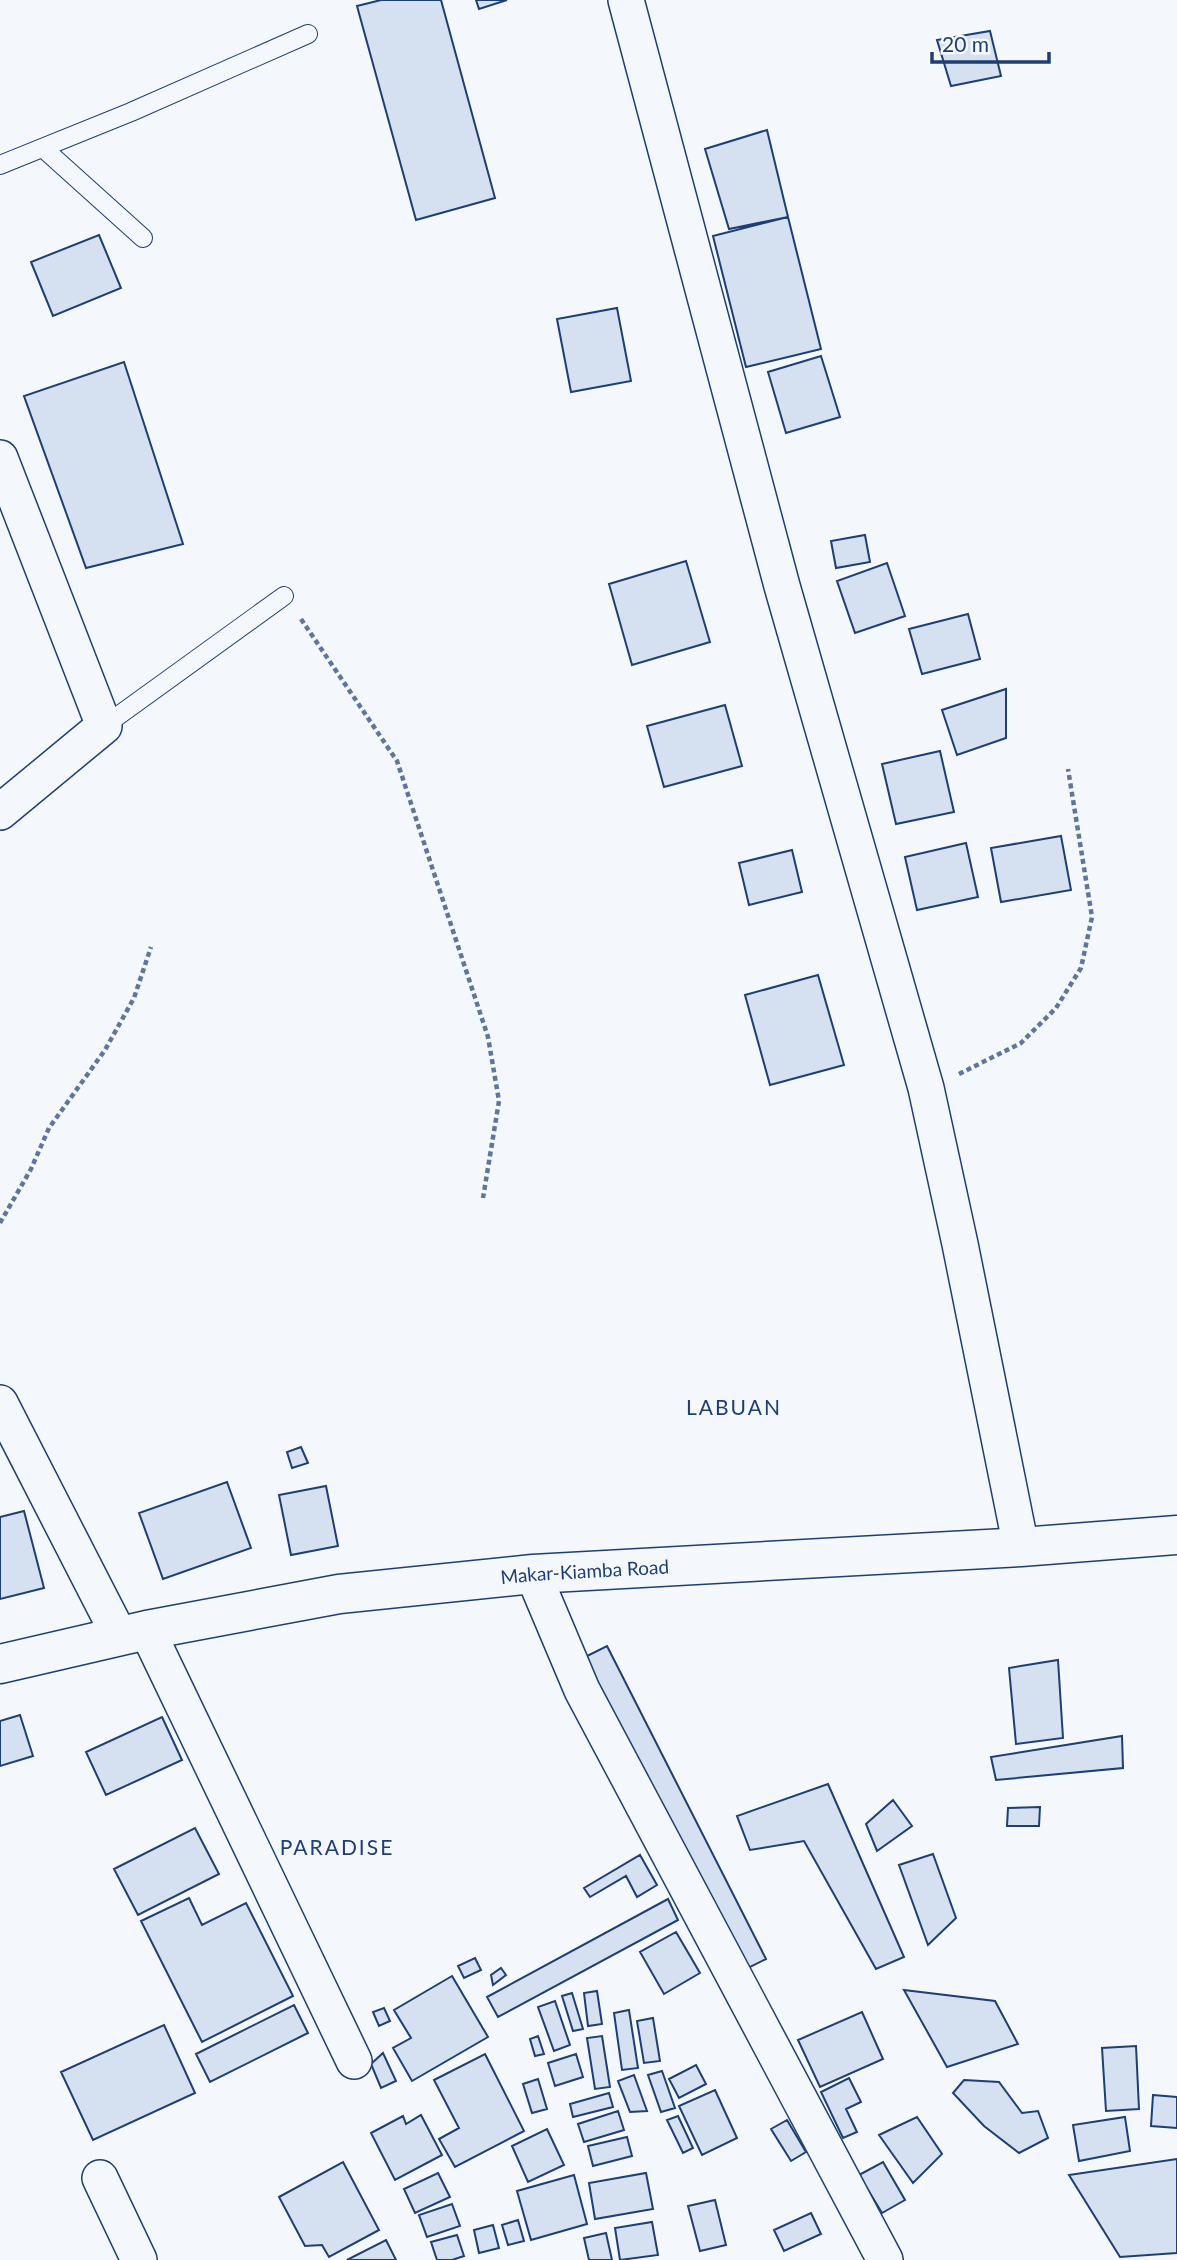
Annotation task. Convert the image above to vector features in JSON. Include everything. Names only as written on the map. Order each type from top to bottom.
[{"type":"main road","name":"Makar-Kiamba Road","points":[[0,1664],[134,1633],[340,1594],[533,1574],[1021,1548],[1177,1535]]},
{"type":"street","points":[[626,0],[782,586],[926,1088],[1021,1548]]},
{"type":"street","points":[[0,458],[104,726],[0,812]]},
{"type":"street","points":[[0,1403],[134,1633],[354,2061]]},
{"type":"street","points":[[533,1574],[582,1690],[886,2260]]},
{"type":"street","points":[[100,2178],[139,2260]]},
{"type":"lane","points":[[0,165],[131,112],[308,34]]},
{"type":"lane","points":[[43,148],[143,238]]},
{"type":"lane","points":[[104,726],[284,596]]},
{"type":"path","points":[[284,596],[397,761],[406,787],[488,1037],[499,1101],[483,1198]]},
{"type":"path","points":[[926,1088],[1021,1043],[1056,1007],[1081,968],[1093,917],[1068,769]]},
{"type":"path","points":[[0,1223],[50,1128],[105,1050],[134,998],[151,947]]},
{"type":"building","points":[[381,0],[441,0],[495,198],[416,220],[357,6]]},
{"type":"building","points":[[476,0],[507,0],[479,9]]},
{"type":"building","points":[[990,31],[1001,76],[951,86],[937,40]]},
{"type":"building","points":[[767,130],[788,217],[729,229],[705,149]]},
{"type":"building","points":[[788,217],[821,349],[746,367],[713,236]]},
{"type":"building","points":[[99,235],[121,288],[53,316],[31,262]]},
{"type":"building","points":[[617,308],[631,381],[571,392],[557,319]]},
{"type":"building","points":[[821,356],[840,417],[786,433],[768,372]]},
{"type":"building","points":[[124,362],[183,544],[86,568],[24,396]]},
{"type":"building","points":[[865,535],[870,562],[836,568],[831,541]]},
{"type":"building","points":[[686,561],[710,642],[632,665],[609,584]]},
{"type":"building","points":[[887,563],[905,616],[855,633],[837,581]]},
{"type":"building","points":[[968,614],[980,659],[922,674],[909,629]]},
{"type":"building","points":[[1006,689],[1006,738],[957,755],[942,710]]},
{"type":"building","points":[[725,705],[742,766],[664,787],[647,726]]},
{"type":"building","points":[[940,751],[954,812],[896,824],[882,764]]},
{"type":"building","points":[[1061,836],[1071,890],[1001,902],[991,848]]},
{"type":"building","points":[[966,843],[978,897],[917,910],[905,857]]},
{"type":"building","points":[[792,850],[802,892],[749,905],[739,863]]},
{"type":"building","points":[[818,975],[844,1065],[770,1085],[745,995]]},
{"type":"building","points":[[301,1447],[308,1463],[292,1468],[287,1452]]},
{"type":"building","points":[[227,1482],[251,1548],[163,1579],[139,1513]]},
{"type":"building","points":[[326,1486],[338,1546],[291,1555],[279,1495]]},
{"type":"building","points":[[24,1511],[44,1588],[0,1599],[0,1517]]},
{"type":"building","points":[[607,1646],[766,1959],[744,1970],[585,1657]]},
{"type":"building","points":[[1058,1660],[1063,1738],[1016,1744],[1009,1668]]},
{"type":"building","points":[[20,1715],[33,1756],[0,1766],[0,1721]]},
{"type":"building","points":[[162,1717],[182,1760],[106,1795],[86,1752]]},
{"type":"building","points":[[1122,1736],[1123,1768],[996,1780],[991,1757]]},
{"type":"building","points":[[828,1784],[904,1957],[876,1969],[804,1841],[750,1850],[737,1816]]},
{"type":"building","points":[[893,1800],[912,1826],[877,1851],[866,1824]]},
{"type":"building","points":[[1040,1807],[1039,1826],[1007,1826],[1008,1808]]},
{"type":"building","points":[[195,1828],[219,1874],[138,1915],[114,1869]]},
{"type":"building","points":[[933,1854],[956,1918],[928,1945],[899,1865]]},
{"type":"building","points":[[640,1855],[657,1885],[637,1897],[626,1876],[590,1897],[584,1888]]},
{"type":"building","points":[[189,1898],[202,1925],[246,1903],[293,1996],[202,2042],[141,1921]]},
{"type":"building","points":[[668,1899],[678,1920],[498,2017],[487,1997]]},
{"type":"building","points":[[676,1932],[700,1973],[664,1994],[640,1952]]},
{"type":"building","points":[[475,1958],[481,1970],[464,1978],[458,1966]]},
{"type":"building","points":[[501,1968],[506,1975],[493,1985],[491,1975]]},
{"type":"building","points":[[452,1976],[488,2037],[412,2081],[393,2048],[411,2038],[394,2010]]},
{"type":"building","points":[[904,1990],[995,2001],[1018,2044],[947,2067]]},
{"type":"building","points":[[597,1991],[602,2024],[588,2026],[584,1993]]},
{"type":"building","points":[[572,1993],[583,2029],[573,2031],[562,1996]]},
{"type":"building","points":[[555,2001],[570,2045],[554,2051],[538,2007]]},
{"type":"building","points":[[294,2005],[308,2033],[210,2082],[196,2054]]},
{"type":"building","points":[[384,2008],[390,2021],[379,2026],[373,2012]]},
{"type":"building","points":[[629,2010],[638,2068],[622,2070],[614,2013]]},
{"type":"building","points":[[862,2012],[883,2059],[820,2087],[798,2040]]},
{"type":"building","points":[[653,2018],[660,2061],[644,2063],[637,2021]]},
{"type":"building","points":[[164,2025],[195,2093],[93,2140],[61,2072]]},
{"type":"building","points":[[538,2036],[544,2054],[535,2056],[530,2039]]},
{"type":"building","points":[[602,2036],[610,2087],[595,2089],[587,2038]]},
{"type":"building","points":[[1136,2046],[1139,2109],[1106,2111],[1102,2048]]},
{"type":"building","points":[[383,2053],[396,2081],[381,2088],[371,2064]]},
{"type":"building","points":[[485,2054],[524,2131],[455,2167],[439,2139],[459,2128],[434,2080]]},
{"type":"building","points":[[576,2054],[583,2077],[555,2086],[548,2063]]},
{"type":"building","points":[[696,2065],[706,2084],[679,2098],[669,2079]]},
{"type":"building","points":[[662,2071],[675,2108],[661,2112],[648,2075]]},
{"type":"building","points":[[634,2075],[647,2111],[630,2112],[618,2081]]},
{"type":"building","points":[[849,2078],[861,2102],[846,2109],[857,2132],[843,2138],[821,2092]]},
{"type":"building","points":[[538,2079],[547,2109],[532,2113],[523,2084]]},
{"type":"building","points":[[964,2080],[999,2082],[1022,2113],[1038,2111],[1048,2138],[1019,2153],[984,2126],[953,2093]]},
{"type":"building","points":[[715,2090],[737,2138],[702,2155],[679,2106]]},
{"type":"building","points":[[609,2093],[613,2107],[573,2117],[570,2104]]},
{"type":"building","points":[[1153,2095],[1177,2097],[1177,2128],[1151,2126]]},
{"type":"building","points":[[618,2111],[624,2130],[584,2142],[578,2124]]},
{"type":"building","points":[[421,2115],[442,2155],[395,2180],[371,2133],[403,2116],[406,2124]]},
{"type":"building","points":[[678,2116],[693,2148],[683,2153],[667,2120]]},
{"type":"building","points":[[917,2117],[942,2154],[913,2183],[879,2135]]},
{"type":"building","points":[[1125,2117],[1130,2151],[1079,2161],[1073,2125]]},
{"type":"building","points":[[787,2120],[806,2152],[791,2161],[771,2129]]},
{"type":"building","points":[[547,2129],[564,2165],[528,2182],[512,2146]]},
{"type":"building","points":[[627,2137],[632,2156],[593,2166],[588,2146]]},
{"type":"building","points":[[1177,2159],[1177,2253],[1120,2257],[1069,2175]]},
{"type":"building","points":[[343,2162],[379,2230],[329,2257],[322,2245],[305,2246],[279,2197]]},
{"type":"building","points":[[883,2162],[905,2200],[882,2213],[859,2175]]},
{"type":"building","points":[[438,2173],[450,2197],[415,2213],[404,2189]]},
{"type":"building","points":[[646,2173],[653,2209],[595,2219],[589,2183]]},
{"type":"building","points":[[574,2175],[587,2224],[531,2240],[517,2191]]},
{"type":"building","points":[[715,2200],[726,2245],[700,2251],[688,2206]]},
{"type":"building","points":[[452,2204],[460,2226],[427,2237],[419,2215]]},
{"type":"building","points":[[811,2213],[821,2234],[784,2251],[774,2230]]},
{"type":"building","points":[[518,2220],[524,2241],[508,2245],[502,2225]]},
{"type":"building","points":[[652,2222],[658,2255],[620,2260],[615,2228]]},
{"type":"building","points":[[493,2225],[499,2248],[479,2253],[474,2230]]},
{"type":"building","points":[[606,2233],[612,2260],[589,2260],[584,2238]]},
{"type":"building","points":[[457,2235],[464,2256],[452,2260],[437,2260],[431,2242]]},
{"type":"building","points":[[386,2240],[396,2260],[347,2260]]},
{"type":"district","name":"LABUAN","points":[[734,1408]]},
{"type":"district","name":"PARADISE","points":[[337,1848]]}]
